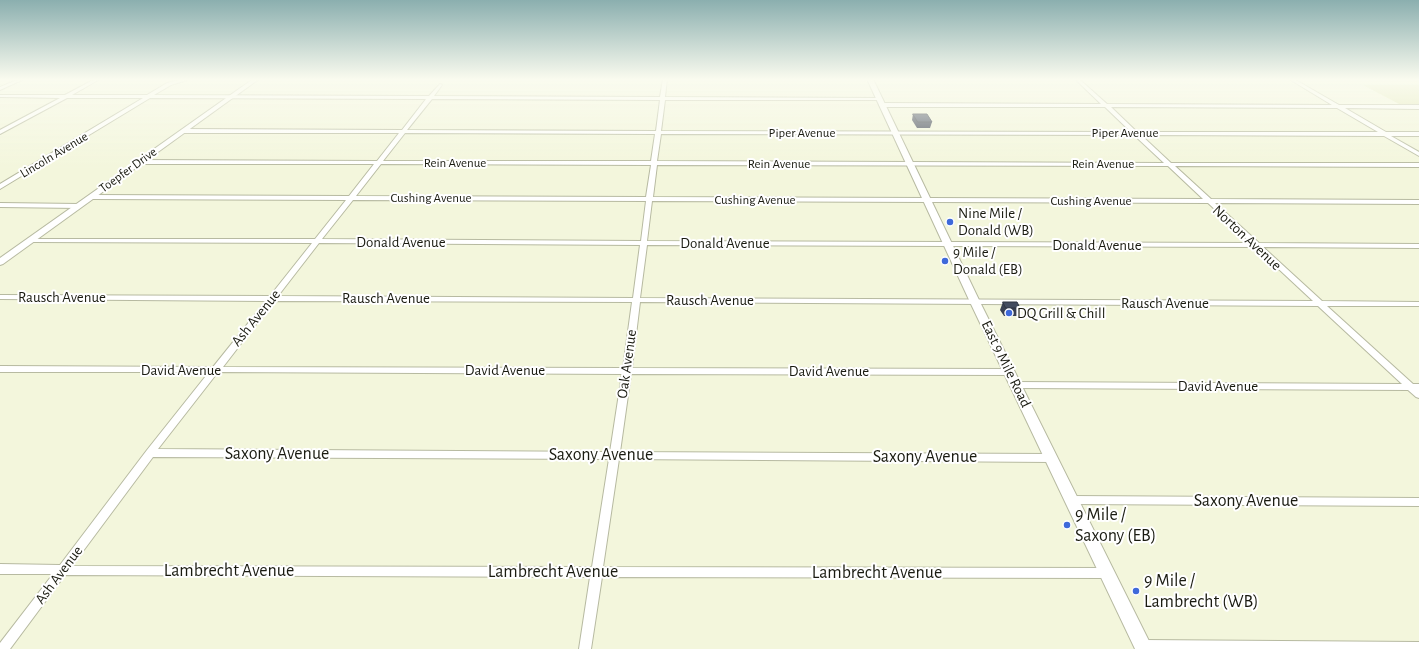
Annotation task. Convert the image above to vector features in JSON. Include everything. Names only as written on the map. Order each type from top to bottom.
[{"type":"main road","name":"East 9 Mile Road","points":[[885,109],[975,302],[1144,648]]},
{"type":"street","points":[[0,132],[42,109]]},
{"type":"street","name":"Lincoln Avenue","points":[[0,187],[130,109]]},
{"type":"street","name":"Toepfer Drive","points":[[0,262],[213,109]]},
{"type":"street","name":"Ash Avenue","points":[[3,649],[150,453],[421,109]]},
{"type":"street","name":"Oak Avenue","points":[[585,649],[627,371],[661,109]]},
{"type":"street","name":"Norton Avenue","points":[[1110,109],[1318,303],[1415,387],[1419,395]]},
{"type":"street","points":[[1342,109],[1419,154]]},
{"type":"street","name":"Piper Avenue","points":[[184,131],[1419,134]]},
{"type":"street","name":"Rein Avenue","points":[[139,162],[1419,165]]},
{"type":"street","name":"Cushing Avenue","points":[[92,197],[1419,202]]},
{"type":"street","points":[[0,205],[79,206]]},
{"type":"street","name":"Donald Avenue","points":[[31,240],[1419,246]]},
{"type":"street","name":"Rausch Avenue","points":[[0,297],[1419,304]]},
{"type":"street","name":"David Avenue","points":[[0,369],[1010,372]]},
{"type":"street","name":"David Avenue","points":[[1016,385],[1415,387]]},
{"type":"street","name":"Saxony Avenue","points":[[150,453],[1052,458]]},
{"type":"street","name":"Saxony Avenue","points":[[1072,500],[1419,502]]},
{"type":"street","name":"Lambrecht Avenue","points":[[0,569],[64,569],[72,571],[1107,573]]},
{"type":"street","points":[[1144,648],[1419,648]]},
{"type":"building","points":[[913,114],[927,114],[932,122],[918,122]]},
{"type":"building","points":[[1003,302],[1017,302],[1020,308],[1006,308]]},
{"type":"place","name":"Nine Mile / Donald (WB)","points":[[950,222]]},
{"type":"place","name":"9 Mile / Donald (EB)","points":[[945,261]]},
{"type":"place","name":"DQ Grill & Chill","points":[[1009,313]]},
{"type":"place","name":"9 Mile / Saxony (EB)","points":[[1067,525]]},
{"type":"place","name":"9 Mile / Lambrecht (WB)","points":[[1136,591]]}]
